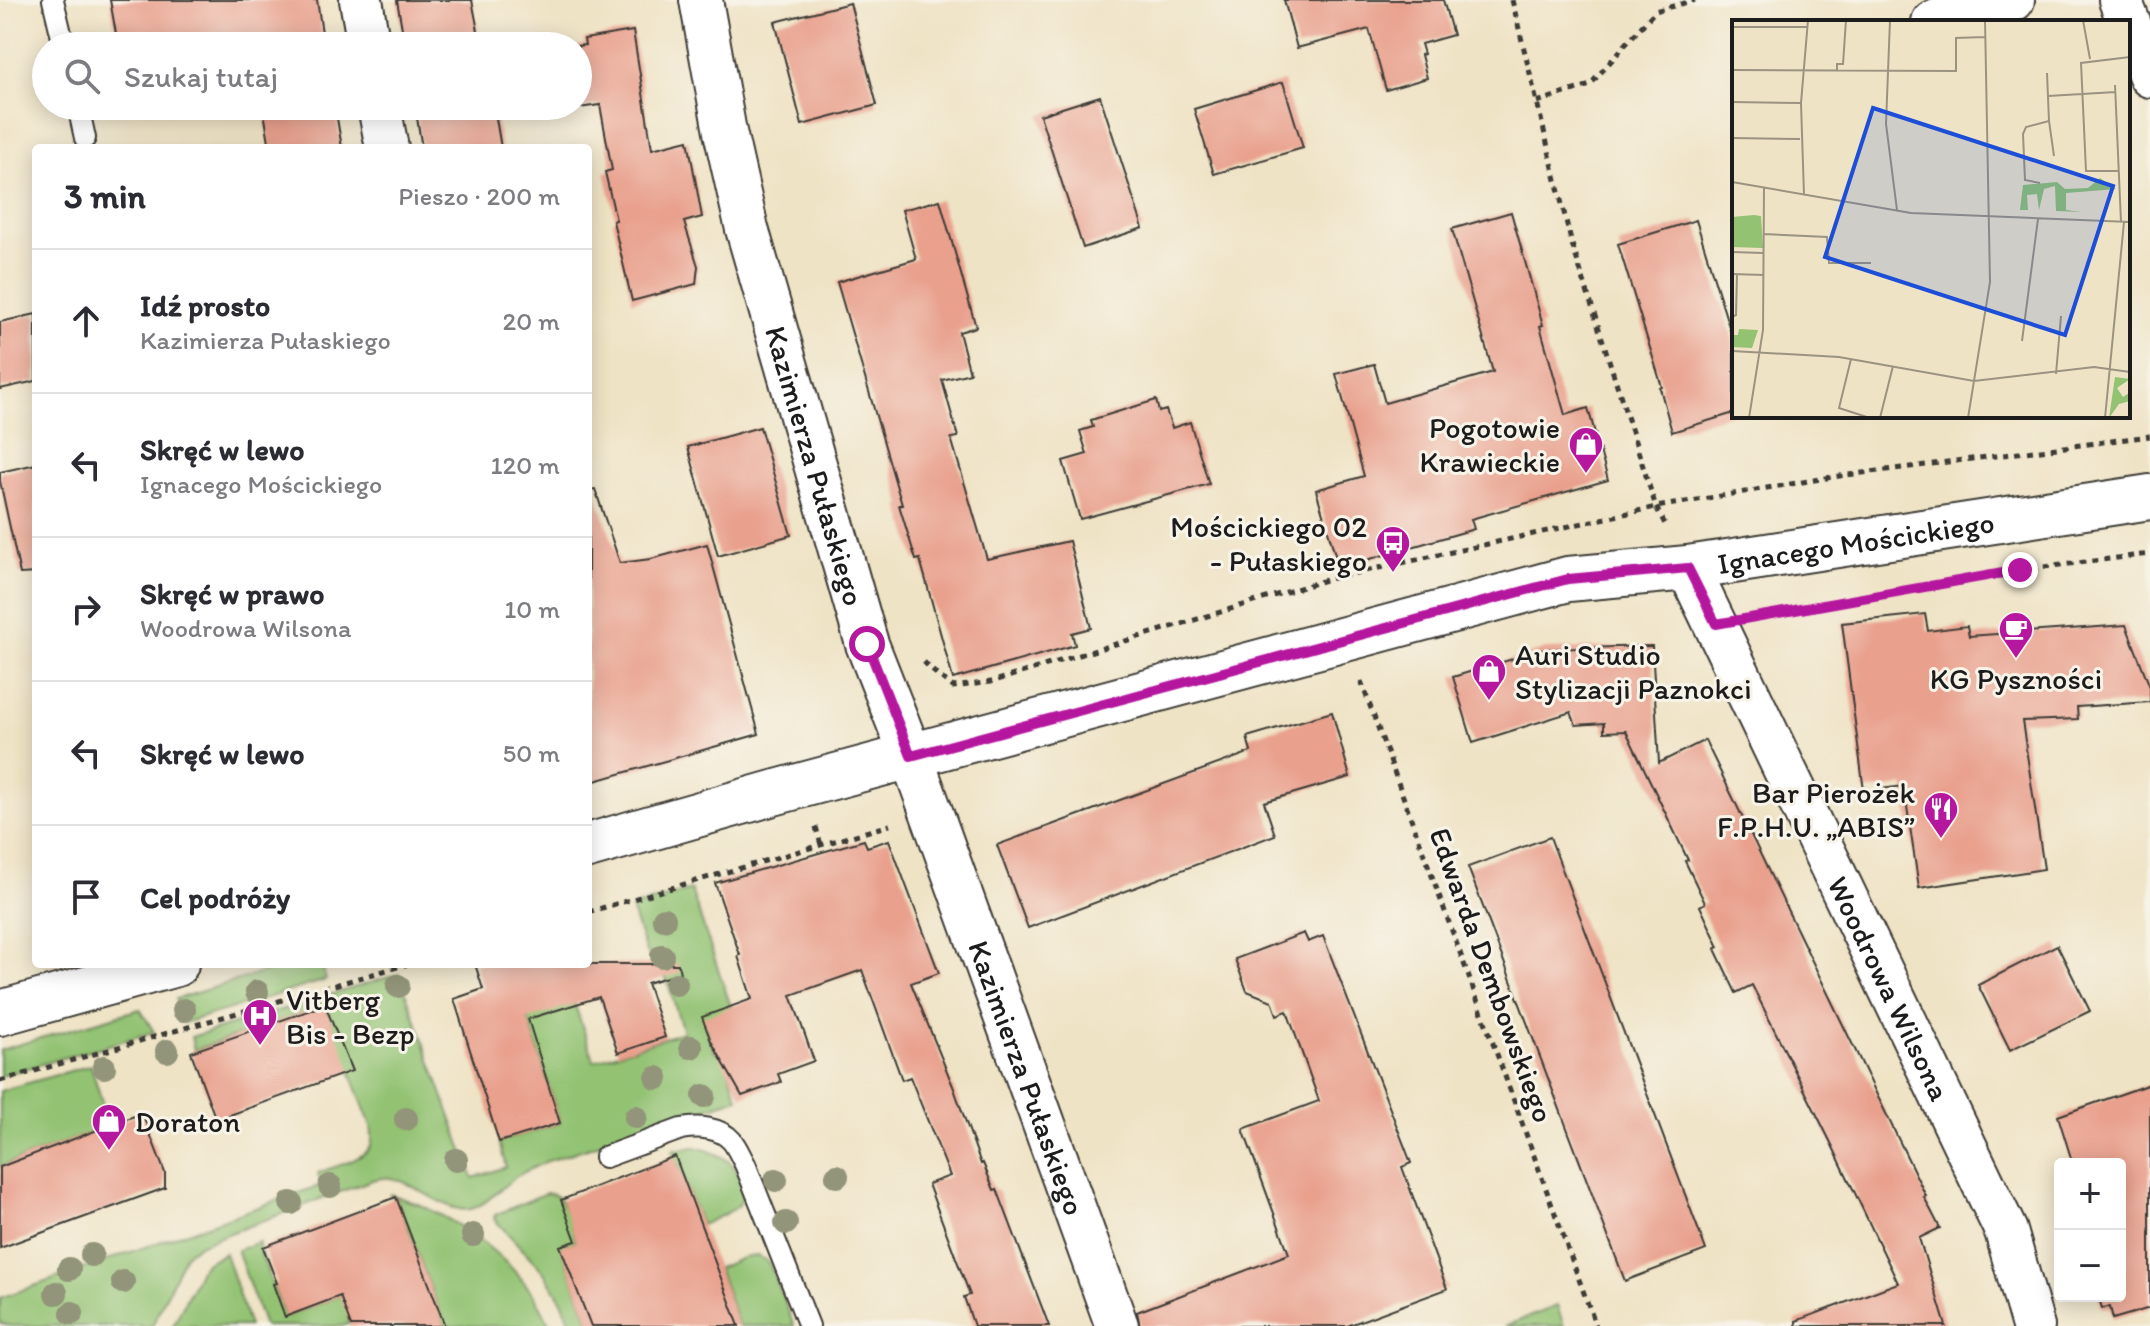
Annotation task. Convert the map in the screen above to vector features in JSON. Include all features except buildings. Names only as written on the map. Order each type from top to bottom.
[{"type":"street","points":[[361,0],[367,32]]},
{"type":"street","name":"Kazimierza Pułaskiego","points":[[701,0],[725,132],[747,229],[867,644],[911,756],[1117,1326]]},
{"type":"street","points":[[1940,20],[2013,0]]},
{"type":"street","points":[[2120,0],[2128,20]]},
{"type":"street","points":[[2130,25],[2150,76]]},
{"type":"street","points":[[382,120],[386,144]]},
{"type":"street","name":"Ignacego Mościckiego","points":[[592,845],[1568,579],[1688,568],[2150,497]]},
{"type":"street","name":"Woodrowa Wilsona","points":[[1688,568],[2006,1231],[2033,1326]]},
{"type":"street","points":[[0,1013],[162,968]]},
{"type":"lane","points":[[53,0],[61,32]]},
{"type":"lane","points":[[81,120],[85,138]]},
{"type":"lane","points":[[605,1157],[692,1127],[720,1132],[732,1141],[745,1164],[809,1326]]},
{"type":"path","points":[[1512,0],[1571,241],[1656,507],[1688,568]]},
{"type":"path","points":[[1537,102],[1590,85],[1655,11],[1695,0]]},
{"type":"path","points":[[923,661],[953,687],[991,682],[1329,579],[1656,507],[1832,477],[2150,436]]},
{"type":"path","points":[[1716,624],[2020,570],[2150,554]]},
{"type":"path","name":"Edwarda Dembowskiego","points":[[1346,639],[1596,1326]]},
{"type":"path","points":[[592,911],[891,825]]},
{"type":"path","points":[[0,1081],[394,968]]},
{"type":"green space","points":[[691,890],[731,1007],[706,1028],[715,1052],[721,1049],[738,1098],[545,1162],[517,1176],[471,1209],[452,1207],[399,1180],[383,1178],[201,1244],[184,1257],[152,1326],[10,1326],[0,1323],[0,1298],[321,1185],[318,1173],[355,1159],[371,1146],[371,1126],[325,1006],[194,1050],[191,1037],[399,974],[473,1178],[506,1167],[499,1142],[560,1123],[528,1019],[559,968],[562,968],[594,1061],[683,1032],[667,980],[645,950],[631,908]]},
{"type":"green space","points":[[277,968],[323,968],[326,980],[183,1023],[176,999]]},
{"type":"green space","points":[[140,1009],[154,1032],[0,1076],[0,1050]]},
{"type":"green space","points":[[91,1065],[109,1126],[0,1167],[0,1091]]},
{"type":"green space","points":[[695,1147],[727,1160],[738,1173],[743,1194],[740,1203],[732,1210],[701,1225],[672,1150]]},
{"type":"green space","points":[[546,1193],[558,1198],[569,1218],[576,1241],[561,1247],[591,1326],[572,1326],[562,1301],[543,1271],[494,1219],[495,1215]]},
{"type":"green space","points":[[389,1194],[437,1214],[484,1244],[524,1282],[550,1326],[445,1326],[396,1197]]},
{"type":"green space","points":[[259,1242],[285,1317],[350,1292],[358,1314],[348,1318],[350,1323],[342,1326],[264,1326],[237,1250]]},
{"type":"green space","points":[[225,1253],[249,1326],[173,1326],[200,1270],[205,1263]]},
{"type":"green space","points":[[757,1256],[766,1260],[771,1267],[794,1326],[739,1326],[718,1268],[742,1258]]},
{"type":"green space","points":[[1557,1306],[1564,1326],[1505,1326]]},
{"type":"place","name":"Pogotowie Krawieckie","points":[[1586,475]]},
{"type":"place","name":"Mościckiego 02 - Pułaskiego","points":[[1393,574]]},
{"type":"place","name":"KG Pyszności","points":[[2016,660]]},
{"type":"place","name":"Auri Studio Stylizacji Paznokci","points":[[1489,702]]},
{"type":"place","name":"Bar Pierożek F.P.H.U. „ABIS”","points":[[1941,840]]},
{"type":"place","name":"Vitberg Bis - Bezp","points":[[260,1047]]},
{"type":"place","name":"Doraton","points":[[109,1152]]},
{"type":"route","points":[[867,644],[911,756],[1568,579],[1688,568],[1716,624],[2020,570]]}]
